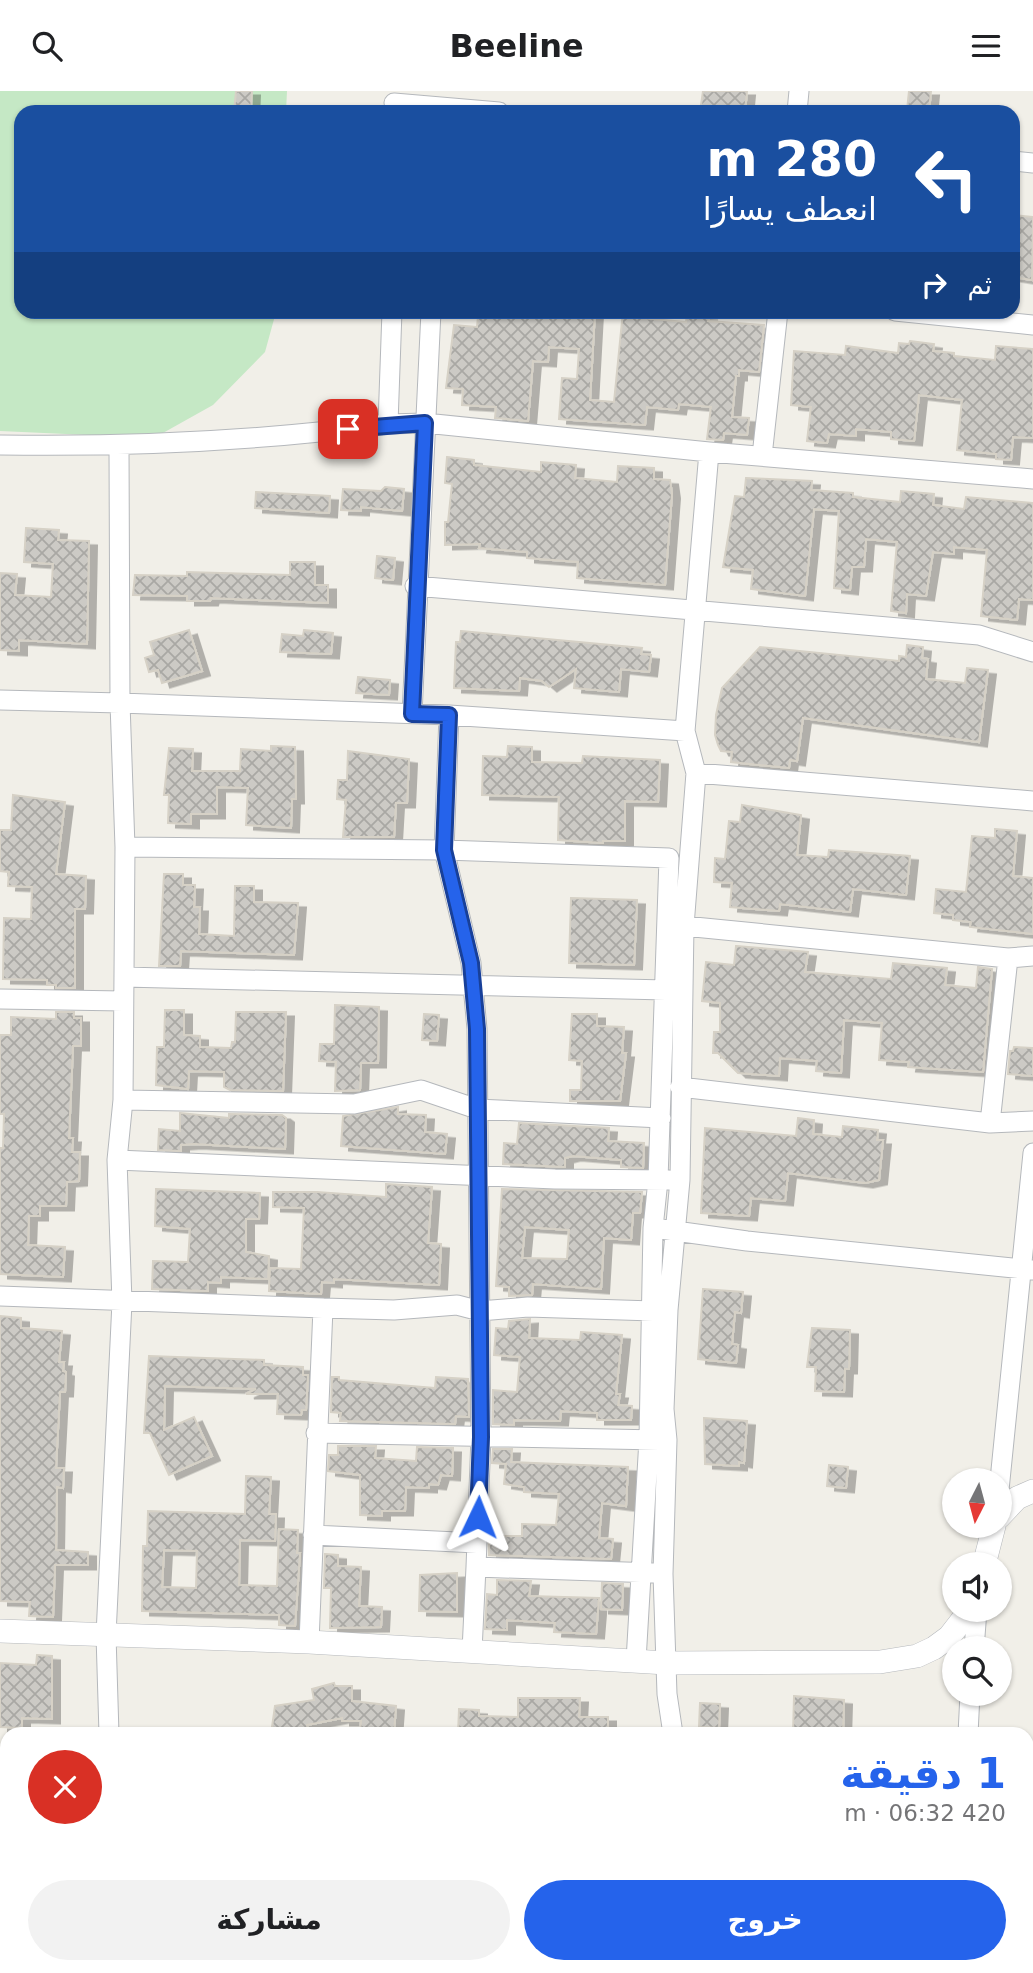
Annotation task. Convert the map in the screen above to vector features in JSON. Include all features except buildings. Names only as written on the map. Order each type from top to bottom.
[{"type":"street","points":[[395,102],[438,103]]},
{"type":"street","points":[[388,424],[392,319]]},
{"type":"street","points":[[412,714],[415,586],[430,319]]},
{"type":"street","points":[[762,456],[777,319]]},
{"type":"street","points":[[974,319],[1033,325]]},
{"type":"street","points":[[0,445],[118,447],[273,438],[388,424],[425,423],[709,452],[1033,479]]},
{"type":"street","points":[[109,1727],[106,1635],[121,1302],[117,1160],[123,1100],[125,847],[120,703],[118,447]]},
{"type":"street","points":[[658,1439],[664,1397],[674,1230],[680,1180],[684,926],[696,773],[685,731],[709,452]]},
{"type":"street","points":[[415,586],[979,635],[1033,652]]},
{"type":"street","points":[[0,700],[449,715],[685,731]]},
{"type":"street","points":[[449,715],[444,850],[474,986],[479,1175],[481,1437],[472,1651]]},
{"type":"street","points":[[696,773],[1033,801]]},
{"type":"street","points":[[125,847],[444,850],[668,857],[661,1118],[653,1228],[658,1439],[653,1573],[636,1661]]},
{"type":"street","points":[[684,926],[1008,958],[1033,956]]},
{"type":"street","points":[[989,1123],[1008,958]]},
{"type":"street","points":[[124,977],[666,990]]},
{"type":"street","points":[[0,999],[123,1001]]},
{"type":"street","points":[[680,1087],[989,1123],[1033,1121]]},
{"type":"street","points":[[123,1100],[354,1104],[421,1090],[477,1109],[661,1118]]},
{"type":"street","points":[[1002,1468],[1026,1269],[1033,1153]]},
{"type":"street","points":[[117,1160],[479,1175],[680,1180]]},
{"type":"street","points":[[653,1228],[747,1241],[1026,1269]]},
{"type":"street","points":[[0,1297],[394,1310],[457,1305],[480,1311],[528,1307],[653,1311]]},
{"type":"street","points":[[309,1642],[323,1308]]},
{"type":"street","points":[[316,1433],[658,1439]]},
{"type":"street","points":[[1012,1503],[1033,1491]]},
{"type":"street","points":[[313,1535],[477,1543]]},
{"type":"street","points":[[476,1567],[653,1573]]},
{"type":"street","points":[[653,1573],[667,1663],[672,1727]]},
{"type":"street","points":[[0,1631],[309,1642],[667,1663],[899,1660],[934,1648],[949,1637],[961,1622]]},
{"type":"street","points":[[968,1727],[969,1706]]},
{"type":"green space","points":[[0,91],[287,91],[286,105],[14,105],[14,319],[274,319],[265,352],[213,405],[154,438],[0,431]]},
{"type":"route","points":[[348,429],[425,423],[415,586],[412,714],[449,715],[444,850],[467,941],[474,986],[477,1029],[481,1437],[478,1517]]}]
